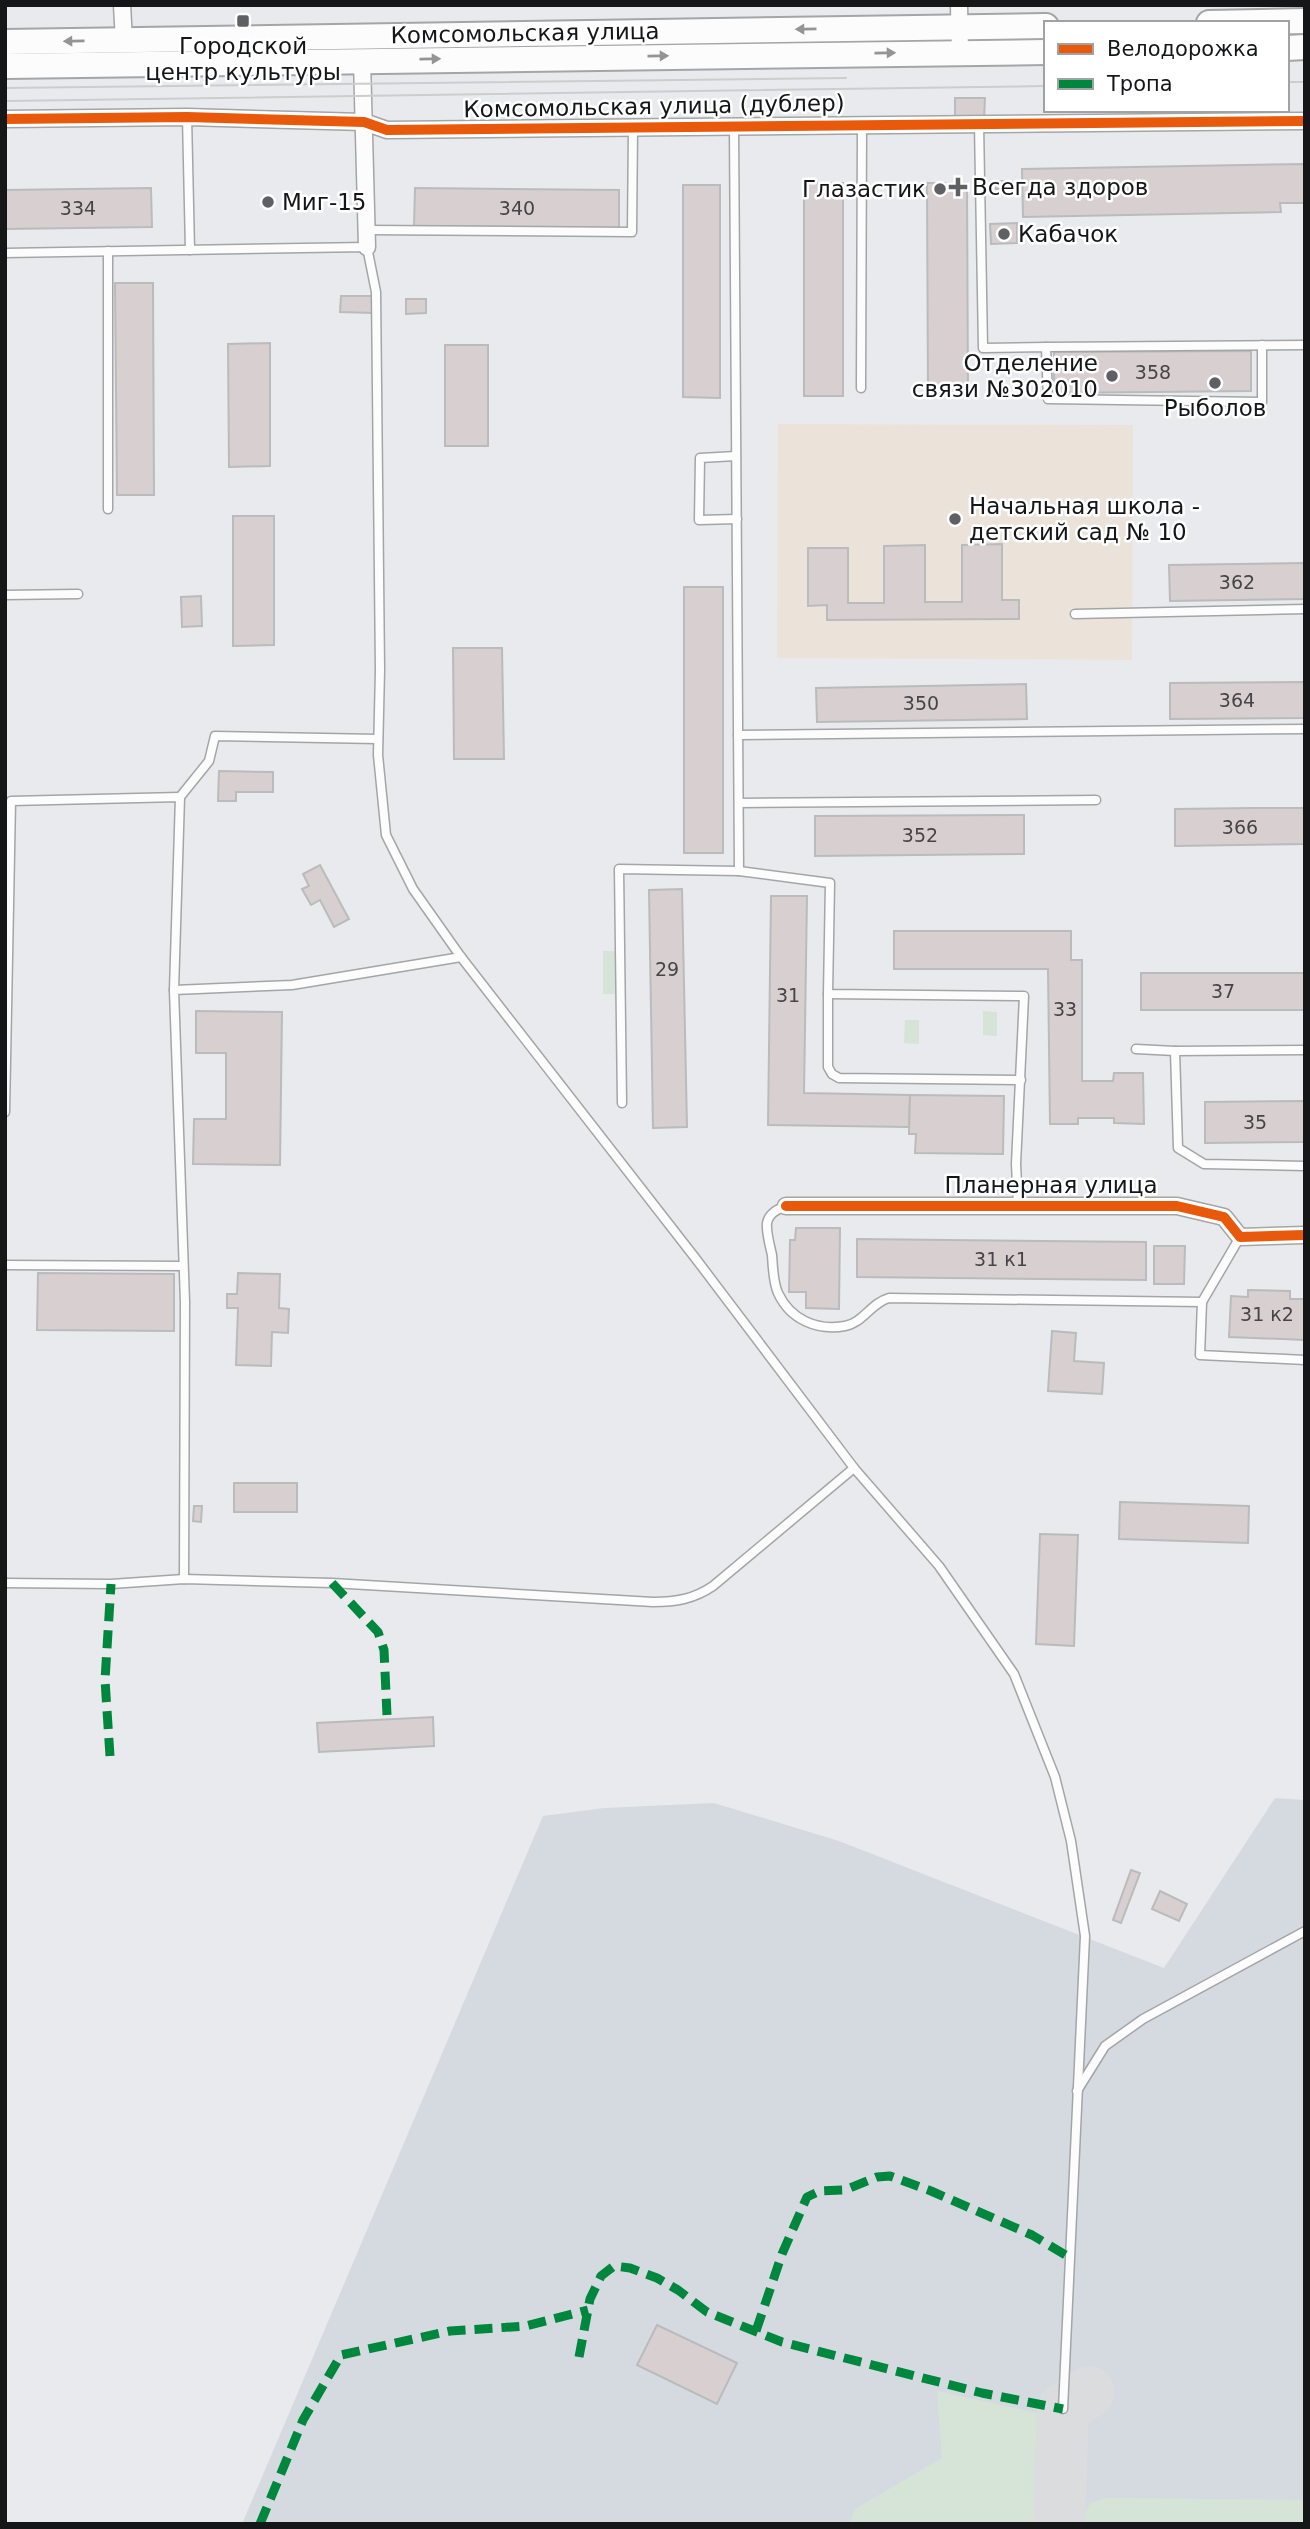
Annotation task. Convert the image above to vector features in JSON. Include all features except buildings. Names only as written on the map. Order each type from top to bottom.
[{"type":"main road","name":"Комсомольская улица","points":[[5,42],[124,41],[960,16],[1044,26]]},
{"type":"main road","name":"Комсомольская улица","points":[[5,66],[1044,52]]},
{"type":"street","points":[[122,5],[124,41]]},
{"type":"street","points":[[960,16],[960,52]]},
{"type":"street","points":[[362,60],[368,247]]},
{"type":"street","name":"Комсомольская улица (дублер)","points":[[5,119],[187,117],[364,122],[387,130],[1305,121]]},
{"type":"street","name":"Планерная улица","points":[[786,1206],[1177,1206],[1224,1217],[1240,1237]]},
{"type":"street","points":[[1240,1237],[1305,1235]]},
{"type":"lane","points":[[187,117],[190,250]]},
{"type":"lane","points":[[979,124],[983,348],[1305,345]]},
{"type":"lane","points":[[861,388],[862,125]]},
{"type":"lane","points":[[734,127],[739,871]]},
{"type":"lane","points":[[367,230],[632,232],[633,128]]},
{"type":"lane","points":[[5,253],[368,247],[376,292],[380,670],[378,739],[386,835],[413,889],[461,957],[696,1259],[854,1468],[939,1566],[1014,1674],[1055,1777],[1072,1841],[1085,1936],[1063,2409]]},
{"type":"lane","points":[[108,251],[108,509]]},
{"type":"lane","points":[[1046,347],[1048,399],[1262,402],[1262,345]]},
{"type":"lane","points":[[736,456],[700,458],[699,520],[737,519]]},
{"type":"lane","points":[[5,595],[78,594]]},
{"type":"lane","points":[[1075,614],[1305,609]]},
{"type":"lane","points":[[738,735],[1305,729]]},
{"type":"lane","points":[[184,1578],[184,1266],[174,990],[180,797],[209,761],[215,736],[378,739]]},
{"type":"lane","points":[[5,1112],[11,801],[180,797]]},
{"type":"lane","points":[[739,803],[1096,800]]},
{"type":"lane","points":[[622,1103],[619,869],[739,871],[830,883],[828,1067],[832,1074],[839,1078],[1021,1080]]},
{"type":"lane","points":[[174,990],[292,985],[461,957]]},
{"type":"lane","points":[[828,994],[1024,996],[1016,1164],[1018,1205]]},
{"type":"lane","points":[[1136,1049],[1305,1050]]},
{"type":"lane","points":[[1175,1051],[1178,1148],[1204,1164],[1305,1166]]},
{"type":"lane","points":[[786,1206],[774,1211],[767,1223],[777,1291],[789,1311],[802,1321],[822,1327],[844,1327],[855,1323],[877,1301],[889,1298],[1202,1301]]},
{"type":"lane","points":[[1240,1237],[1202,1301],[1200,1355],[1305,1360]]},
{"type":"lane","points":[[5,1265],[184,1266]]},
{"type":"lane","points":[[5,1583],[111,1584],[184,1578],[332,1583],[653,1602],[678,1601],[699,1595],[713,1586],[854,1468]]},
{"type":"lane","points":[[1076,2093],[1105,2046],[1143,2019],[1305,1931]]},
{"type":"shaded area","name":"Начальная школа - детский сад № 10","points":[[778,424],[1133,425],[1132,660],[777,658]]},
{"type":"shaded area","points":[[1275,1798],[1305,1800],[1305,2524],[242,2524],[543,1816],[604,1808],[714,1803],[839,1841],[1164,1968]]},
{"type":"green space","points":[[603,951],[615,951],[615,994],[603,994]]},
{"type":"green space","points":[[983,1011],[997,1012],[997,1036],[983,1035]]},
{"type":"green space","points":[[905,1020],[919,1020],[919,1044],[904,1043]]},
{"type":"green space","points":[[937,2391],[1042,2414],[1039,2524],[850,2524],[855,2509],[942,2458]]},
{"type":"green space","points":[[1106,2498],[1305,2500],[1305,2524],[1081,2522],[1090,2503]]},
{"type":"taxiway","points":[[1059,2524],[1063,2409],[1089,2392]]},
{"type":"tram line","points":[[5,88],[846,78]]},
{"type":"tram line","points":[[1289,82],[1305,82]]},
{"type":"tram line","points":[[5,101],[1044,86]]},
{"type":"marked path","points":[[332,1583],[378,1632],[384,1650],[387,1715]]},
{"type":"marked path","points":[[110,1756],[105,1680],[111,1584]]},
{"type":"marked path","points":[[756,2331],[782,2254],[807,2197],[820,2191],[845,2190],[877,2177],[890,2176],[931,2191],[1032,2235],[1069,2257]]},
{"type":"marked path","points":[[579,2357],[590,2299],[601,2276],[614,2266],[630,2268],[657,2278],[707,2312],[782,2342],[982,2393],[1063,2409]]},
{"type":"marked path","points":[[260,2524],[303,2420],[341,2355],[450,2331],[526,2326],[588,2310]]},
{"type":"cycle path","points":[[5,119],[187,117],[364,122],[387,130],[1305,121]]},
{"type":"cycle path","points":[[786,1206],[1177,1206],[1224,1217],[1240,1237],[1305,1235]]},
{"type":"place","name":"Городской центр культуры","points":[[243,21]]},
{"type":"place","name":"Всегда здоров","points":[[958,187]]},
{"type":"place","name":"Глазастик","points":[[940,189]]},
{"type":"place","name":"Миг-15","points":[[268,202]]},
{"type":"place","name":"Кабачок","points":[[1004,234]]},
{"type":"place","name":"Отделение связи №302010","points":[[1112,376]]},
{"type":"place","name":"Рыболов","points":[[1215,383]]},
{"type":"place","name":"Начальная школа - детский сад № 10","points":[[955,519]]}]
